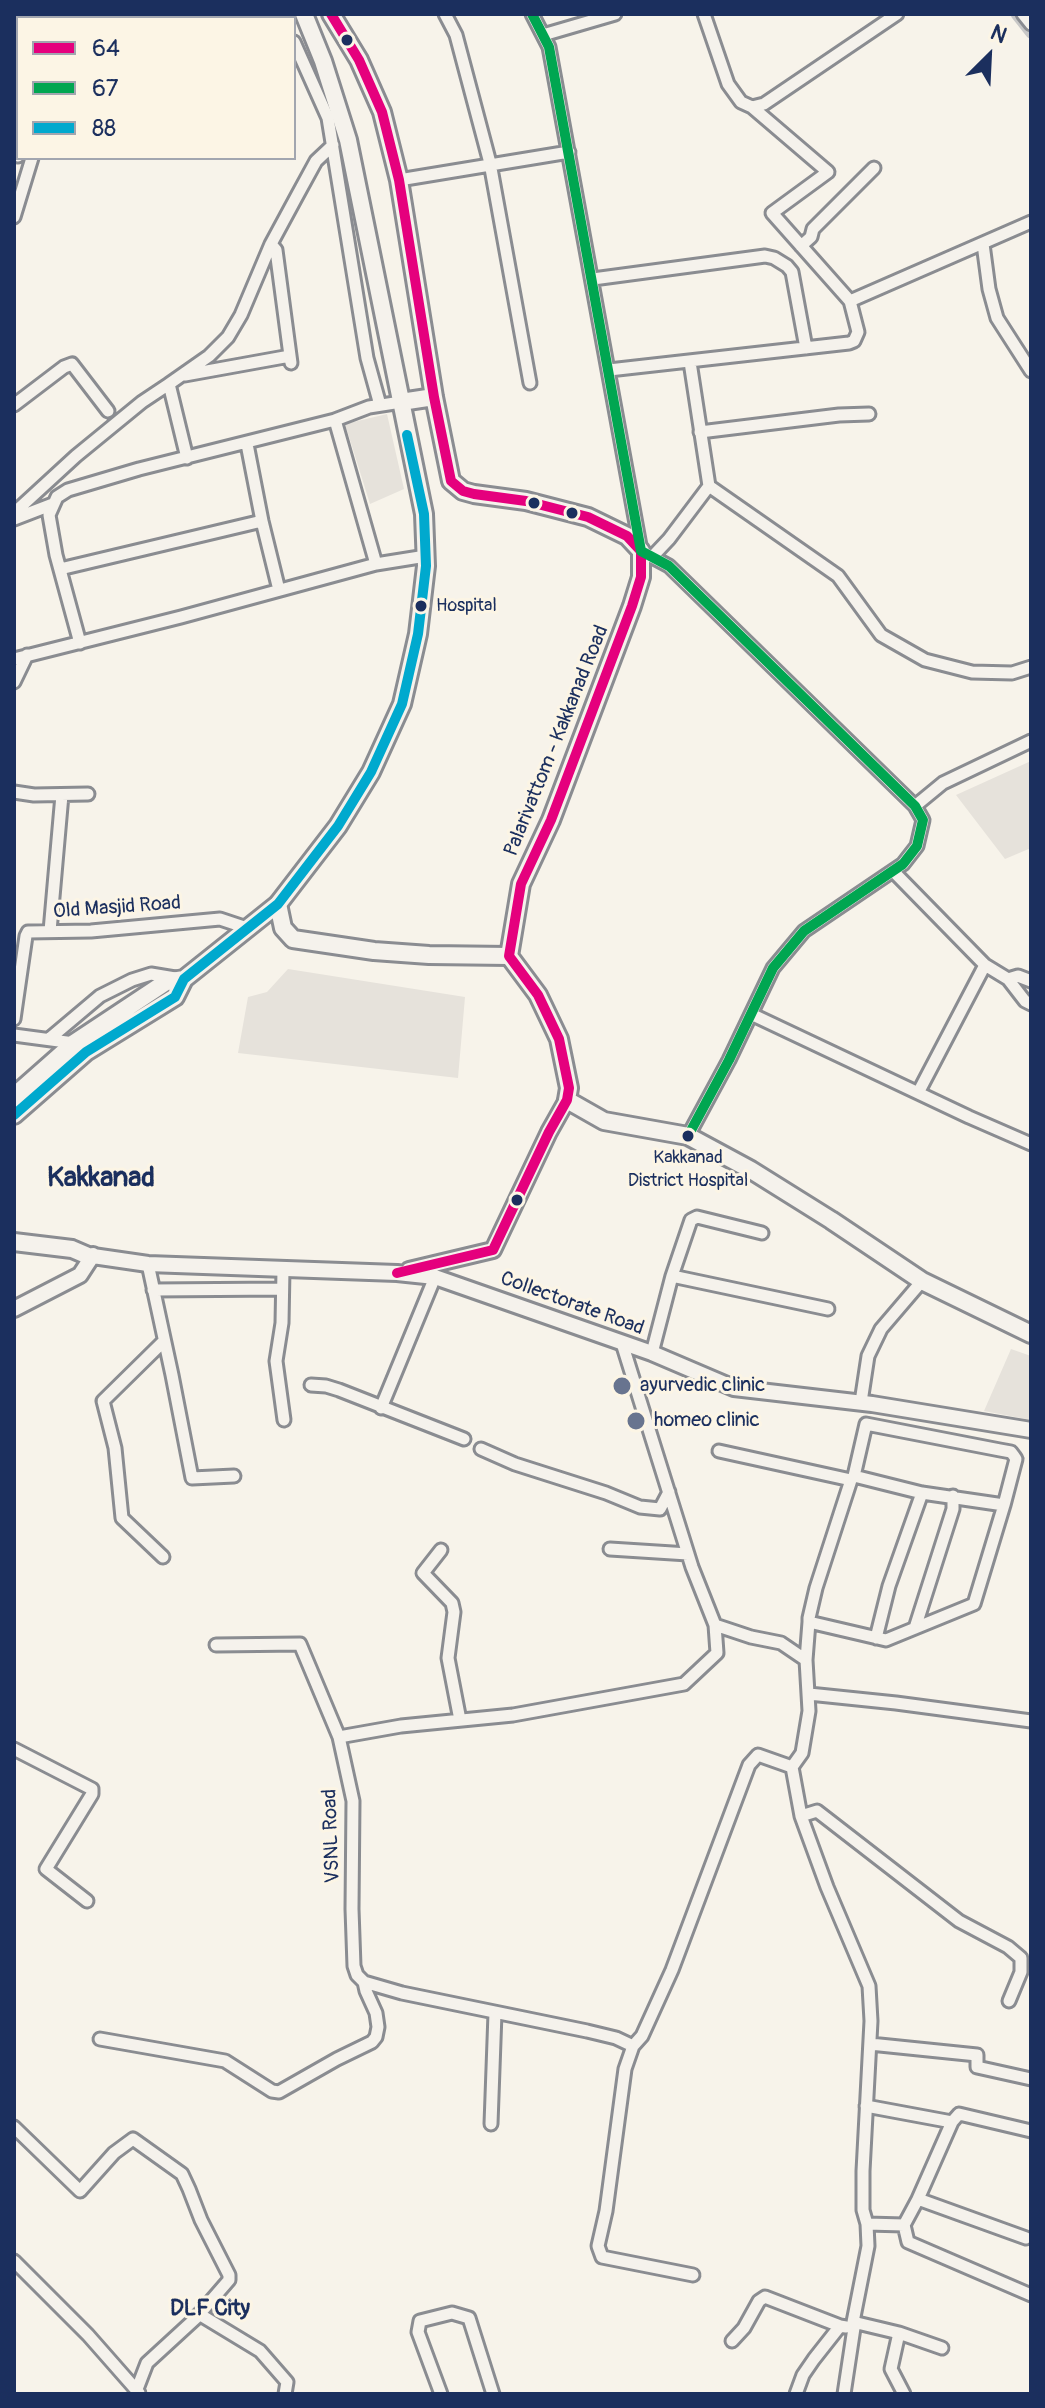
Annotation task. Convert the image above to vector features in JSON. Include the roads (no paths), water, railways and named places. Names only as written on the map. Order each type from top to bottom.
[{"type":"main road","points":[[331,14],[359,60],[382,112],[399,180],[447,473],[451,481],[456,487],[474,494],[526,501],[588,517],[627,536],[646,554]]},
{"type":"main road","points":[[14,1115],[86,1052],[175,997],[184,979],[278,904],[346,812],[371,772],[402,704],[418,634],[426,556],[424,514],[348,140],[323,61],[301,22]]},
{"type":"main road","points":[[401,402],[434,397]]},
{"type":"main road","name":"Palarivattom - Kakkanad Road","points":[[509,956],[521,884],[551,820],[632,606],[646,554]]},
{"type":"main road","points":[[278,904],[283,928],[293,939],[374,951],[509,956],[538,995],[559,1039],[569,1088],[567,1100],[604,1121],[688,1136],[751,1170],[922,1281],[1031,1334]]},
{"type":"main road","points":[[14,1096],[74,1043],[166,982],[184,979]]},
{"type":"main road","points":[[14,1242],[72,1249],[90,1257]]},
{"type":"main road","name":"Collectorate Road","points":[[14,1250],[90,1257]]},
{"type":"street","points":[[445,14],[456,35],[490,163],[530,383]]},
{"type":"street","points":[[532,14],[549,47],[646,554]]},
{"type":"street","points":[[543,35],[615,14]]},
{"type":"street","points":[[609,370],[854,341],[858,332],[850,301],[772,213],[828,172],[752,107],[741,102],[728,84],[704,14]]},
{"type":"street","points":[[752,107],[764,104],[897,14]]},
{"type":"street","points":[[1023,14],[1031,24]]},
{"type":"street","points":[[296,46],[328,118],[367,358],[380,405]]},
{"type":"street","points":[[14,513],[76,456],[142,402],[209,356],[228,337],[241,315],[271,244],[316,161],[333,145]]},
{"type":"street","points":[[399,180],[569,152]]},
{"type":"street","points":[[14,217],[24,160]]},
{"type":"street","points":[[801,246],[811,237],[813,229],[874,168]]},
{"type":"street","points":[[850,301],[1031,222]]},
{"type":"street","points":[[180,376],[290,359],[276,250],[271,244]]},
{"type":"street","points":[[983,244],[989,289],[997,318],[1031,371]]},
{"type":"street","points":[[593,279],[765,256],[774,258],[792,272],[806,348]]},
{"type":"street","points":[[690,362],[709,486],[838,576],[881,635],[925,660],[972,672],[1012,673],[1031,667]]},
{"type":"street","points":[[14,405],[72,364],[108,411]]},
{"type":"street","points":[[169,384],[187,458]]},
{"type":"street","points":[[80,643],[56,555],[49,515],[57,497],[68,490],[139,469],[247,444],[256,439],[335,420],[369,407],[401,402]]},
{"type":"street","points":[[700,432],[869,414]]},
{"type":"street","points":[[335,420],[376,564]]},
{"type":"street","points":[[247,444],[279,590]]},
{"type":"street","points":[[646,554],[669,539],[709,486]]},
{"type":"street","points":[[14,519],[53,504]]},
{"type":"street","points":[[60,569],[262,521]]},
{"type":"street","points":[[646,554],[669,566],[915,806],[923,820],[917,846],[903,864],[804,931],[773,968],[688,1136]]},
{"type":"street","points":[[14,659],[376,564],[426,556]]},
{"type":"street","points":[[14,682],[27,655]]},
{"type":"street","points":[[915,806],[943,783],[1031,741]]},
{"type":"street","points":[[14,792],[34,795],[88,794]]},
{"type":"street","points":[[50,931],[62,795]]},
{"type":"street","points":[[893,871],[985,965],[1008,979],[1031,1004]]},
{"type":"street","name":"Old Masjid Road","points":[[14,1019],[28,932],[91,931],[220,919],[247,928]]},
{"type":"street","points":[[918,1093],[985,965]]},
{"type":"street","points":[[49,1039],[100,996],[132,980],[151,974],[184,979]]},
{"type":"street","points":[[1008,979],[1018,976],[1031,981]]},
{"type":"street","points":[[751,1014],[1031,1144]]},
{"type":"street","points":[[14,1035],[74,1043]]},
{"type":"street","points":[[397,1273],[493,1250],[567,1100]]},
{"type":"street","points":[[652,1353],[672,1276],[691,1220],[697,1217],[762,1233]]},
{"type":"street","points":[[14,1309],[80,1275],[90,1257]]},
{"type":"street","name":"Collectorate Road","points":[[90,1257],[148,1264],[435,1277],[652,1353],[734,1388],[861,1402],[1031,1430]]},
{"type":"street","points":[[148,1264],[192,1478],[234,1476]]},
{"type":"street","points":[[283,1270],[282,1323],[276,1361],[284,1420]]},
{"type":"street","points":[[672,1276],[828,1309]]},
{"type":"street","points":[[381,1408],[435,1277]]},
{"type":"street","points":[[861,1402],[868,1356],[881,1329],[922,1281]]},
{"type":"street","points":[[153,1290],[282,1289]]},
{"type":"street","points":[[163,1557],[122,1518],[115,1448],[103,1401],[164,1341]]},
{"type":"street","points":[[339,1737],[401,1726],[513,1715],[684,1684],[717,1653],[715,1625],[688,1554],[622,1343]]},
{"type":"street","points":[[311,1385],[326,1386],[464,1439]]},
{"type":"street","points":[[809,1622],[886,1640],[974,1604],[1016,1458],[1011,1452],[866,1424],[853,1478],[816,1588],[809,1622],[806,1660],[809,1711],[802,1753],[792,1767],[801,1816],[869,1986],[870,2044],[863,2171],[863,2210],[868,2246],[844,2394]]},
{"type":"street","points":[[481,1449],[515,1464],[640,1507],[660,1509],[669,1492]]},
{"type":"street","points":[[719,1451],[922,1493],[1004,1505]]},
{"type":"street","points":[[876,1638],[889,1586],[922,1493]]},
{"type":"street","points":[[915,1628],[953,1509],[953,1496]]},
{"type":"street","points":[[610,1549],[688,1554]]},
{"type":"street","points":[[441,1550],[423,1573],[452,1603],[454,1612],[448,1658],[460,1720]]},
{"type":"street","points":[[715,1625],[781,1643],[806,1660]]},
{"type":"street","name":"VSNL Road","points":[[100,2039],[225,2061],[272,2091],[279,2092],[376,2037],[376,2013],[354,1966],[353,1801],[339,1737],[300,1644],[216,1645]]},
{"type":"street","points":[[809,1694],[1031,1721]]},
{"type":"street","points":[[14,1749],[92,1789],[92,1794],[46,1869],[87,1901]]},
{"type":"street","points":[[693,2275],[602,2257],[598,2246],[606,2211],[622,2081],[633,2046],[642,2036],[672,1970],[749,1765],[758,1755],[792,1767]]},
{"type":"street","points":[[801,1816],[817,1811],[959,1921],[1008,1947],[1021,1958],[1021,1972],[1009,2001]]},
{"type":"street","points":[[364,1982],[602,2034],[633,2046]]},
{"type":"street","points":[[491,2124],[495,2013]]},
{"type":"street","points":[[870,2044],[977,2055],[977,2067],[1031,2079]]},
{"type":"street","points":[[866,2106],[952,2122]]},
{"type":"street","points":[[1031,2131],[959,2114],[952,2122],[904,2225],[908,2242],[1031,2295]]},
{"type":"street","points":[[14,2127],[80,2191],[114,2153],[133,2139],[182,2174],[229,2275],[225,2286],[199,2314],[147,2363],[138,2392]]},
{"type":"street","points":[[918,2199],[1026,2238]]},
{"type":"street","points":[[867,2224],[904,2225]]},
{"type":"street","points":[[14,2261],[88,2335],[138,2392]]},
{"type":"street","points":[[732,2341],[744,2328],[759,2301],[765,2297],[840,2326],[854,2325],[899,2333],[942,2348]]},
{"type":"street","points":[[441,2394],[418,2332],[420,2321],[452,2313],[469,2318],[493,2394]]},
{"type":"street","points":[[199,2314],[260,2351],[287,2382],[285,2394]]},
{"type":"street","points":[[796,2394],[803,2375],[840,2326]]},
{"type":"street","points":[[899,2333],[891,2369],[904,2394]]},
{"type":"waterway","points":[[1016,14],[1031,33]]},
{"type":"place","name":"Hospital","points":[[421,606]]},
{"type":"place","name":"Kakkanad District Hospital","points":[[688,1136]]},
{"type":"place","name":"ayurvedic clinic","points":[[622,1386]]},
{"type":"place","name":"homeo clinic","points":[[636,1421]]},
{"type":"district","name":"Kakkanad","points":[[101,1179]]},
{"type":"district","name":"DLF City","points":[[210,2309]]}]
